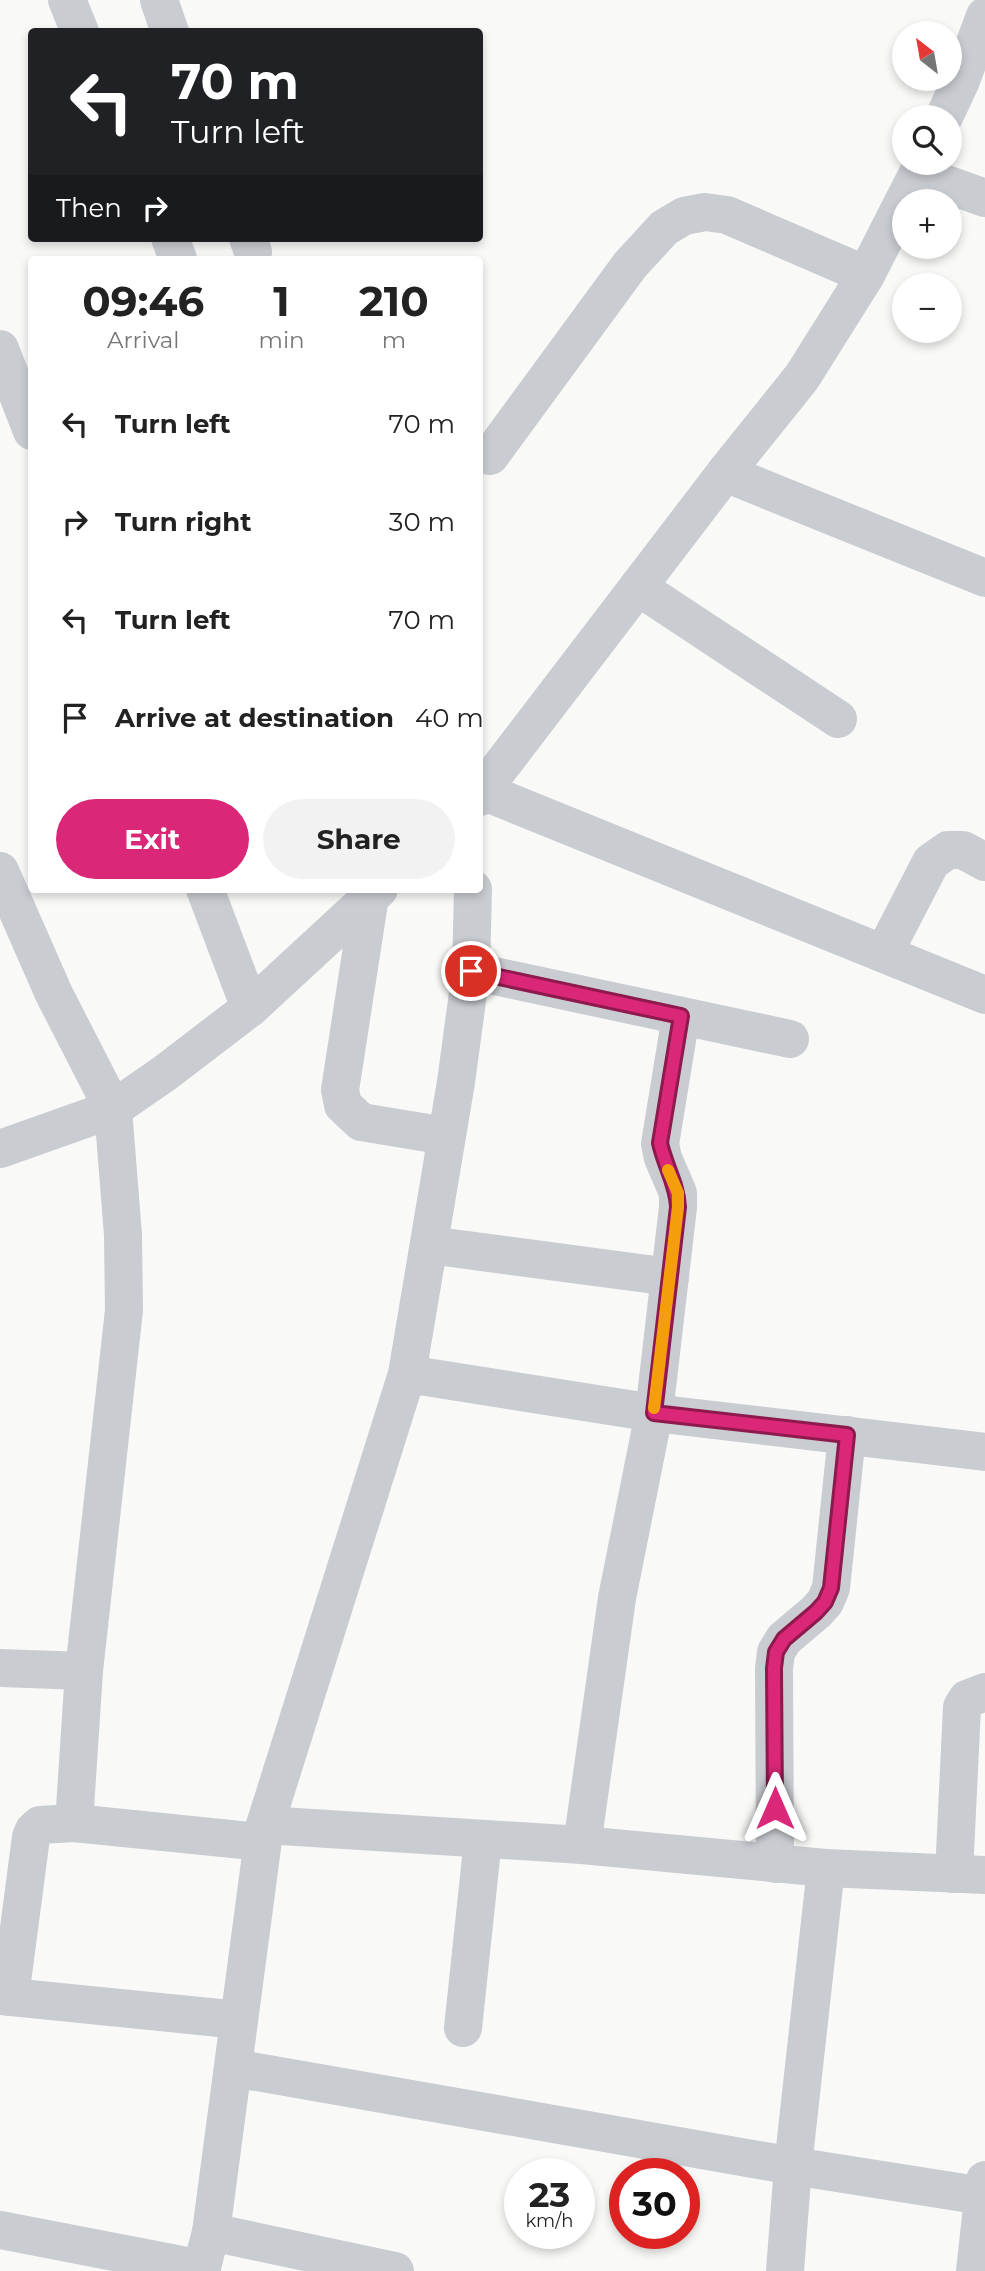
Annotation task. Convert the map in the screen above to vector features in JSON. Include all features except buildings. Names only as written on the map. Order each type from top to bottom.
[{"type":"street","points":[[66,0],[78,28]]},
{"type":"street","points":[[159,0],[169,28]]},
{"type":"street","points":[[950,105],[985,16]]},
{"type":"street","points":[[483,791],[725,473],[802,377],[866,275],[917,175]]},
{"type":"street","points":[[936,175],[985,198]]},
{"type":"street","points":[[490,456],[630,265],[664,228],[684,216],[705,212],[727,215],[866,275]]},
{"type":"street","points":[[10,364],[28,419]]},
{"type":"street","points":[[725,473],[985,578]]},
{"type":"street","points":[[638,587],[838,719]]},
{"type":"street","points":[[483,795],[985,995]]},
{"type":"street","points":[[884,953],[931,862],[948,850],[963,850],[985,862]]},
{"type":"street","points":[[0,871],[54,994],[113,1109],[123,1235],[124,1310],[85,1671],[74,1823]]},
{"type":"street","points":[[207,893],[250,1008]]},
{"type":"street","points":[[0,1149],[113,1109],[166,1073],[250,1008],[375,893]]},
{"type":"street","points":[[375,893],[340,1090],[343,1105],[361,1122],[446,1136]]},
{"type":"street","points":[[0,2230],[202,2270],[211,2232],[234,2068],[263,1834],[407,1374],[456,1082],[471,971],[473,893]]},
{"type":"street","points":[[471,971],[790,1039]]},
{"type":"street","points":[[582,1845],[617,1598],[654,1413],[678,1207],[678,1193],[663,1158],[660,1143],[681,1016]]},
{"type":"street","points":[[429,1245],[670,1277]]},
{"type":"street","points":[[407,1374],[654,1413],[985,1452]]},
{"type":"street","points":[[775,1864],[776,1652],[784,1639],[825,1602],[831,1588],[847,1435]]},
{"type":"street","points":[[0,1668],[85,1671]]},
{"type":"street","points":[[239,2020],[5,1996],[34,1830],[40,1825],[74,1823],[263,1834],[483,1839],[582,1845],[826,1868],[970,1875],[962,1707],[967,1699],[985,1692]]},
{"type":"street","points":[[463,2028],[483,1839]]},
{"type":"street","points":[[785,2271],[793,2166],[826,1868]]},
{"type":"street","points":[[234,2068],[793,2166],[984,2188],[975,2271]]},
{"type":"street","points":[[211,2232],[396,2271]]},
{"type":"slow traffic","points":[[654,1408],[678,1207],[678,1193],[668,1170]]},
{"type":"route","points":[[471,971],[681,1016],[660,1143],[663,1158],[678,1193],[678,1207],[654,1413],[847,1435],[831,1588],[825,1602],[784,1639],[776,1652],[775,1808]]}]
